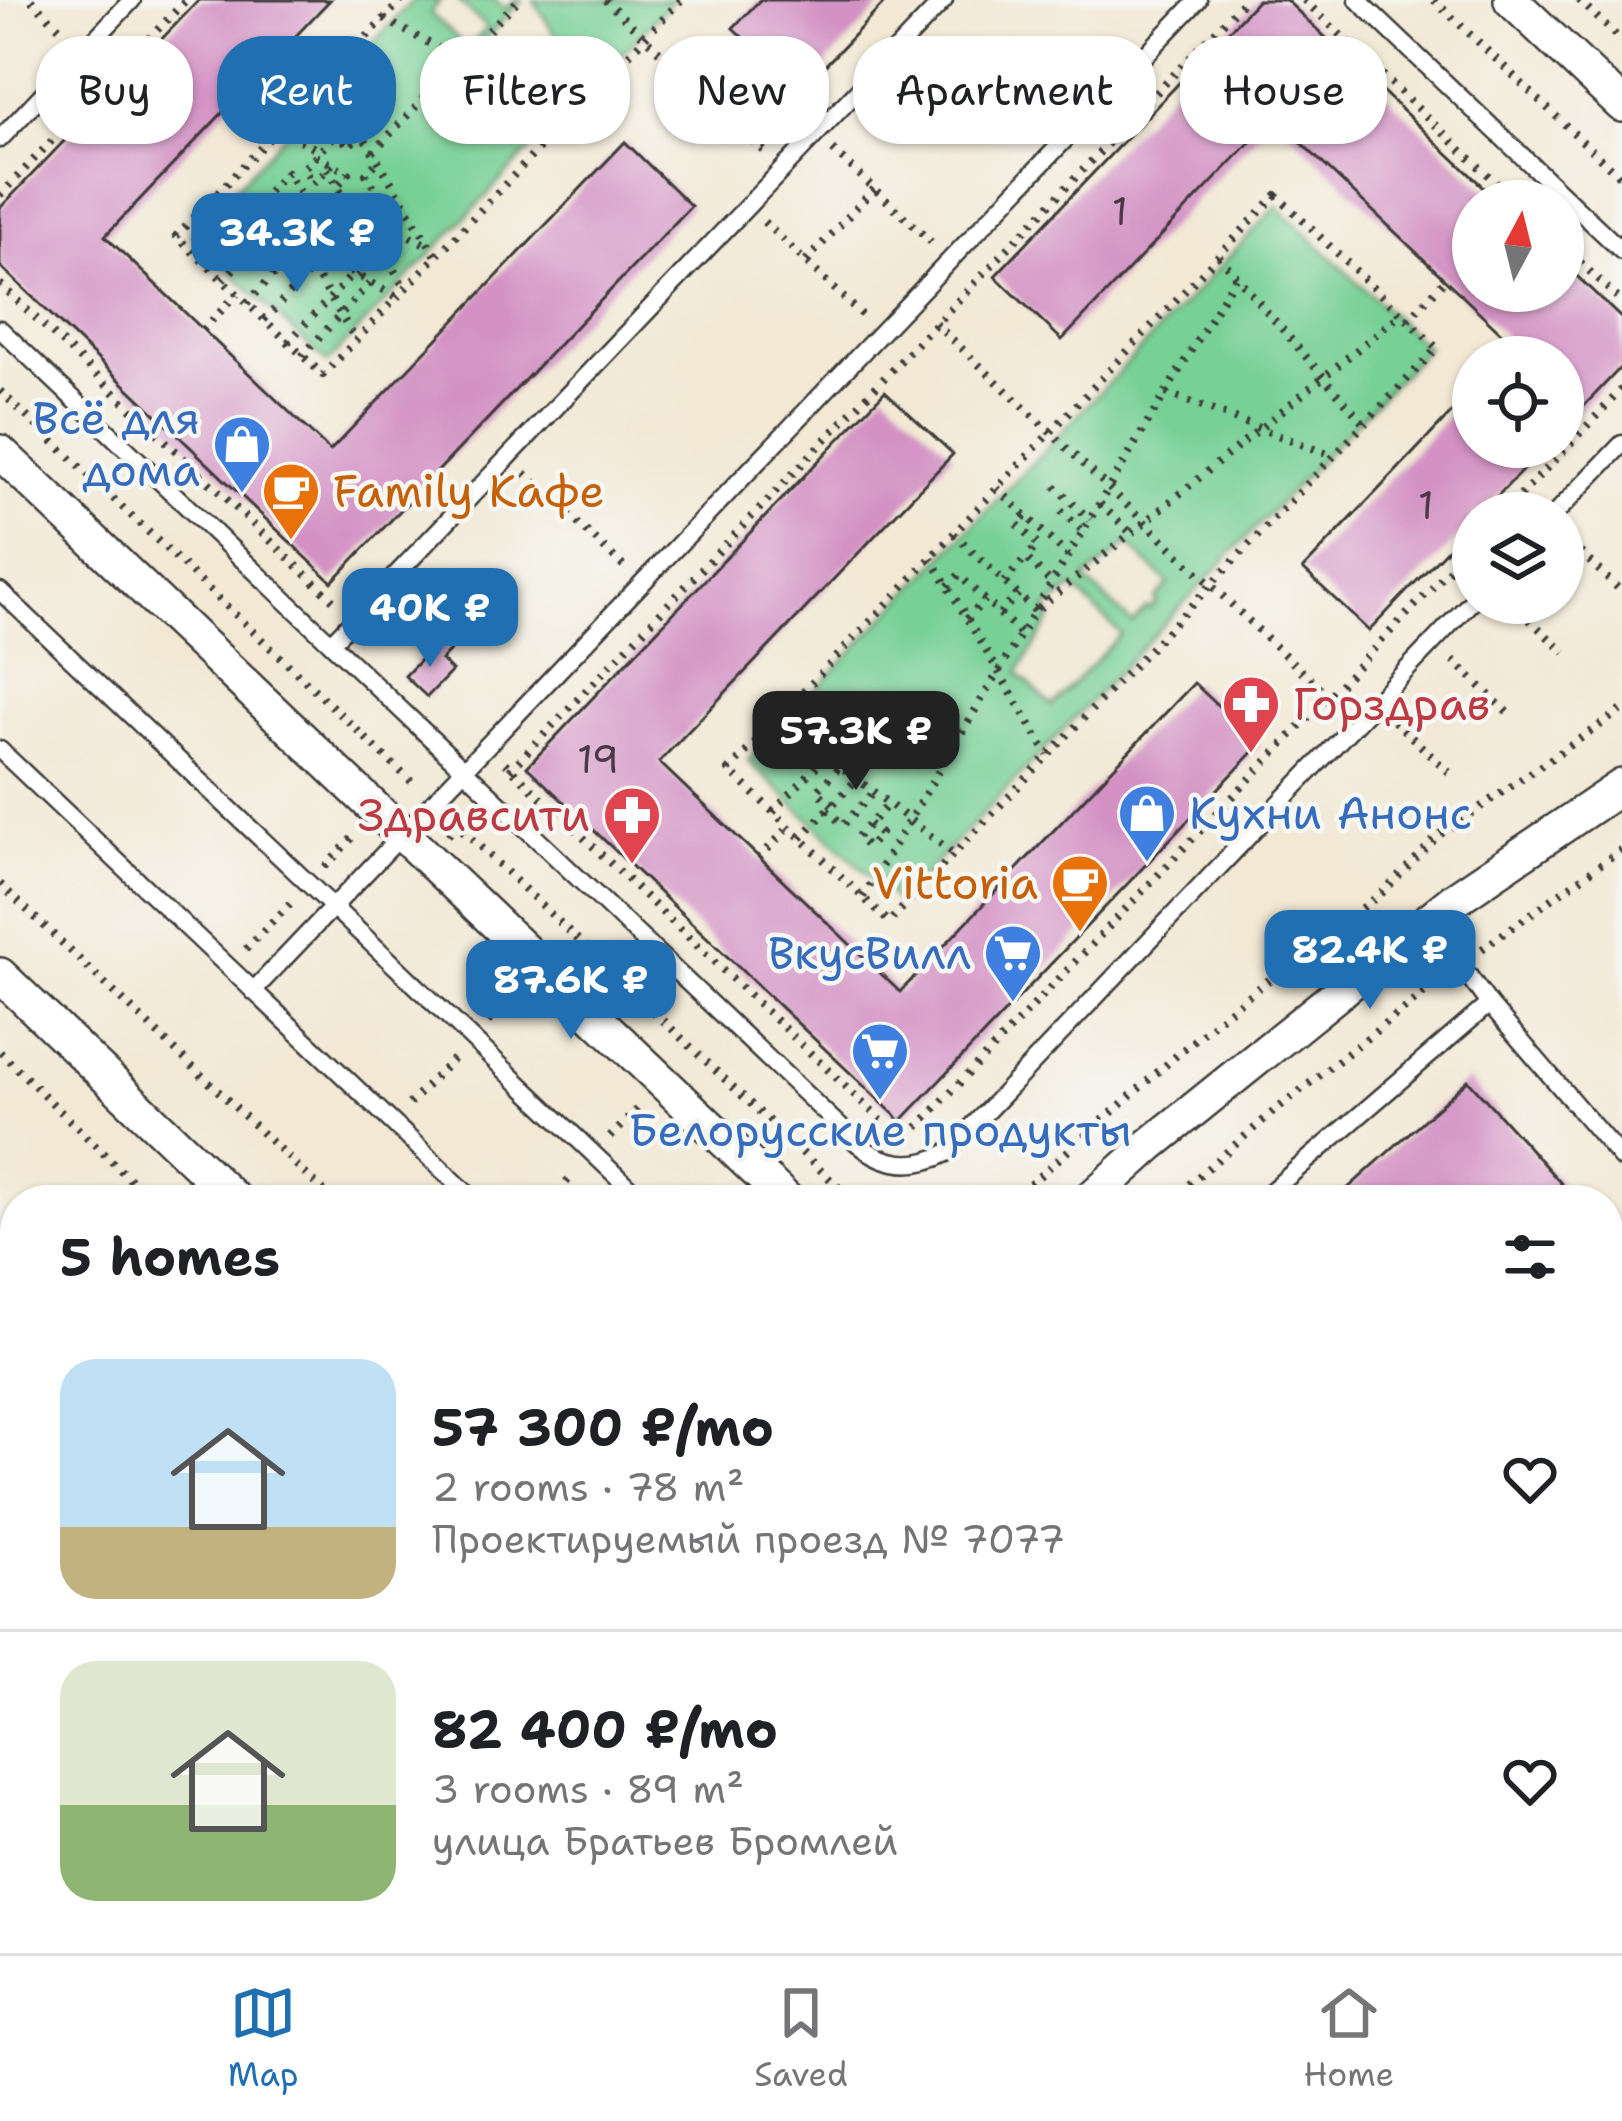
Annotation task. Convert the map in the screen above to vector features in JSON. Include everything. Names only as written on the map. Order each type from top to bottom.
[{"type":"street","points":[[1511,0],[1622,105]]},
{"type":"street","points":[[0,452],[771,1185]]},
{"type":"street","points":[[1106,1185],[1428,920],[1622,786]]},
{"type":"street","points":[[0,976],[219,1185]]},
{"type":"lane","points":[[97,36],[132,0]]},
{"type":"lane","points":[[829,120],[944,0]]},
{"type":"lane","points":[[253,991],[1198,0]]},
{"type":"lane","points":[[1358,0],[1622,251]]},
{"type":"lane","points":[[0,139],[36,101]]},
{"type":"lane","points":[[331,643],[806,144]]},
{"type":"lane","points":[[0,328],[869,1153],[900,1165],[946,1153],[1452,622]]},
{"type":"lane","points":[[1576,492],[1622,444]]},
{"type":"lane","points":[[0,591],[626,1185]]},
{"type":"lane","points":[[0,750],[458,1185]]},
{"type":"lane","points":[[1428,920],[1490,1004],[1622,1159]]},
{"type":"lane","points":[[1279,1185],[1490,1004]]},
{"type":"path","points":[[31,0],[69,36]]},
{"type":"path","points":[[0,195],[186,0]]},
{"type":"path","points":[[368,36],[402,0]]},
{"type":"path","points":[[484,36],[518,0]]},
{"type":"path","points":[[605,0],[654,47]]},
{"type":"path","points":[[630,54],[670,4],[681,0]]},
{"type":"path","points":[[489,793],[1245,0]]},
{"type":"path","points":[[1304,0],[1493,180]]},
{"type":"path","points":[[1433,0],[1622,179]]},
{"type":"path","points":[[1579,0],[1622,40]]},
{"type":"path","points":[[384,19],[420,38]]},
{"type":"path","points":[[312,252],[375,189],[366,174],[420,106]]},
{"type":"path","points":[[265,144],[176,236],[323,375],[405,289],[433,252],[542,144]]},
{"type":"path","points":[[302,144],[329,167],[353,216],[376,241],[405,289]]},
{"type":"path","points":[[327,144],[304,168],[313,184],[329,167]]},
{"type":"path","points":[[369,144],[433,252]]},
{"type":"path","points":[[827,144],[950,260]]},
{"type":"path","points":[[329,167],[349,173],[337,186]]},
{"type":"path","points":[[312,213],[287,172],[263,197],[270,209],[300,225],[312,213],[322,202],[385,223],[433,252]]},
{"type":"path","points":[[806,261],[874,189]]},
{"type":"path","points":[[1276,195],[1437,348],[890,922],[729,770],[1219,256],[1276,195]]},
{"type":"path","points":[[213,198],[397,297]]},
{"type":"path","points":[[747,206],[880,333]]},
{"type":"path","points":[[223,280],[287,219]]},
{"type":"path","points":[[209,267],[254,220]]},
{"type":"path","points":[[370,238],[385,223]]},
{"type":"path","points":[[406,234],[416,224]]},
{"type":"path","points":[[271,232],[297,286]]},
{"type":"path","points":[[247,303],[302,246]]},
{"type":"path","points":[[288,342],[382,251]]},
{"type":"path","points":[[1219,256],[1364,424]]},
{"type":"path","points":[[264,320],[323,258]]},
{"type":"path","points":[[1584,266],[1622,302]]},
{"type":"path","points":[[313,269],[356,340]]},
{"type":"path","points":[[863,897],[1236,276]]},
{"type":"path","points":[[1035,612],[1445,280]]},
{"type":"path","points":[[302,356],[370,283]]},
{"type":"path","points":[[0,284],[354,619]]},
{"type":"path","points":[[203,330],[237,294]]},
{"type":"path","points":[[943,330],[1317,686]]},
{"type":"path","points":[[1524,492],[1622,389]]},
{"type":"path","points":[[1166,393],[1334,456]]},
{"type":"path","points":[[508,457],[641,583]]},
{"type":"path","points":[[1054,486],[1090,520]]},
{"type":"path","points":[[997,488],[1068,556]]},
{"type":"path","points":[[1100,504],[1131,533]]},
{"type":"path","points":[[1061,511],[1083,532]]},
{"type":"path","points":[[1004,581],[1038,545],[1017,524],[1025,516]]},
{"type":"path","points":[[954,534],[1035,612]]},
{"type":"path","points":[[1584,556],[1622,592]]},
{"type":"path","points":[[931,558],[1048,755]]},
{"type":"path","points":[[1026,558],[1052,583]]},
{"type":"path","points":[[904,1142],[1452,568]]},
{"type":"path","points":[[948,586],[958,574],[1022,634]]},
{"type":"path","points":[[1000,614],[1018,594]]},
{"type":"path","points":[[968,619],[986,600]]},
{"type":"path","points":[[1534,624],[1565,653]]},
{"type":"path","points":[[1433,642],[1508,713]]},
{"type":"path","points":[[1375,703],[1450,773]]},
{"type":"path","points":[[1029,1185],[1216,1020],[1382,892],[1438,836],[1622,710]]},
{"type":"path","points":[[778,718],[954,854]]},
{"type":"path","points":[[487,746],[888,1127]]},
{"type":"path","points":[[772,812],[826,756]]},
{"type":"path","points":[[841,766],[818,791],[843,825],[874,792]]},
{"type":"path","points":[[800,838],[856,779]]},
{"type":"path","points":[[884,863],[857,837],[889,803]]},
{"type":"path","points":[[868,847],[880,834],[869,824]]},
{"type":"path","points":[[759,857],[788,826]]},
{"type":"path","points":[[1188,1185],[1273,1112],[1461,965],[1622,849]]},
{"type":"path","points":[[0,884],[317,1185]]},
{"type":"path","points":[[0,1052],[136,1185]]},
{"type":"green space","points":[[413,0],[441,0],[430,13],[455,36],[420,36],[420,144],[536,144],[327,363],[191,234],[276,144],[396,144],[396,36],[379,36]]},
{"type":"green space","points":[[457,0],[496,0],[505,9],[514,0],[522,0],[488,36],[479,36],[487,28]]},
{"type":"green space","points":[[534,0],[673,0],[630,45],[630,36],[556,36]]},
{"type":"green space","points":[[1277,206],[1427,348],[898,903],[748,761]],"holes":[[[1128,544],[1169,584],[1157,602],[1132,623],[1085,579]],[[1073,588],[1121,634],[1052,706],[1018,673],[1052,617],[1045,611]]]},
{"type":"building","points":[[199,0],[330,0],[296,36],[217,36],[217,119],[193,144],[193,36],[165,36]]},
{"type":"building","points":[[760,0],[887,0],[829,61],[829,36],[741,36],[733,28]]},
{"type":"building","points":[[1258,0],[1286,0],[1324,36],[1224,36]]},
{"type":"building","points":[[1180,82],[1180,144],[1248,144],[1062,340],[995,276],[1121,144],[1156,144],[1156,107]]},
{"type":"building","points":[[1387,96],[1476,180],[1452,180],[1452,286],[1302,144],[1387,144]]},
{"type":"building","points":[[61,144],[193,144],[105,236],[330,451],[623,144],[691,206],[332,582],[0,266],[0,208]]},
{"type":"building","points":[[1584,283],[1622,319],[1622,366],[1584,406],[1584,336],[1504,336],[1479,312],[1584,312]]},
{"type":"building","points":[[885,391],[953,454],[659,762],[900,992],[1194,683],[1260,745],[901,1121],[527,767]]},
{"type":"building","points":[[1452,412],[1452,468],[1525,468],[1501,492],[1452,492],[1452,544],[1369,631],[1303,569]]},
{"type":"building","points":[[439,640],[450,651],[441,660],[452,671],[427,697],[405,676]]},
{"type":"building","points":[[1468,1080],[1562,1185],[1352,1185]]},
{"type":"place","name":"Всё для дома","points":[[242,495]]},
{"type":"place","name":"Family Кафе","points":[[291,542]]},
{"type":"place","name":"Горздрав","points":[[1251,755]]},
{"type":"place","name":"Кухни Анонс","points":[[1147,864]]},
{"type":"place","name":"Здравсити","points":[[632,866]]},
{"type":"place","name":"Vittoria","points":[[1080,934]]},
{"type":"place","name":"ВкусВилл","points":[[1013,1004]]},
{"type":"place","name":"Белорусские продукты","points":[[880,1102]]}]
